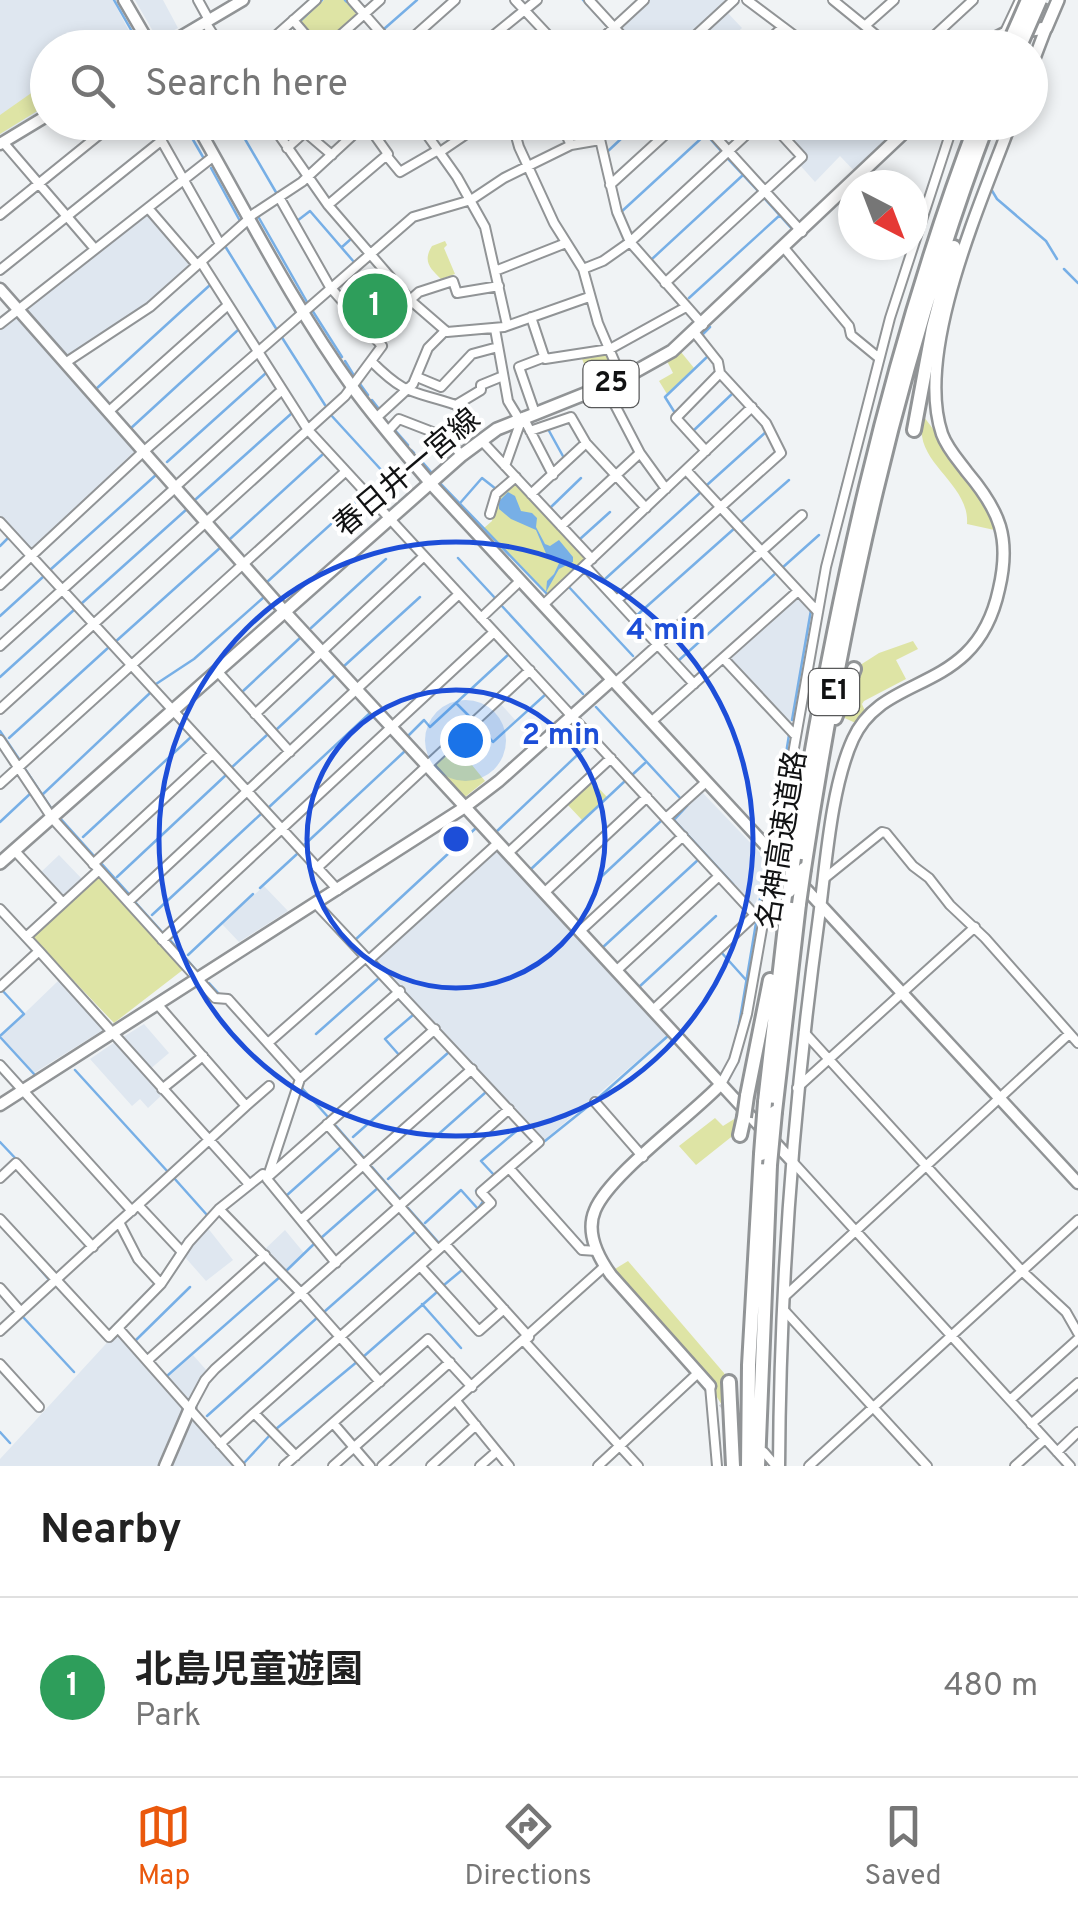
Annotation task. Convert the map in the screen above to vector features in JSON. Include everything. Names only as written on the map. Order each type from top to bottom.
[{"type":"highway","points":[[1012,30],[1028,0]]},
{"type":"highway","points":[[1026,30],[1040,0]]},
{"type":"highway","name":"名神高速道路","points":[[770,1107],[818,774],[876,456],[913,316],[971,140]]},
{"type":"highway","points":[[914,430],[941,295],[982,153],[982,140]]},
{"type":"highway","name":"名神高速道路","points":[[748,1466],[750,1326],[782,955],[824,684],[867,511],[982,140]]},
{"type":"highway","points":[[818,774],[854,670]]},
{"type":"highway","points":[[740,1135],[772,973],[782,955]]},
{"type":"highway","name":"名神高速道路","points":[[758,1466],[765,1159]]},
{"type":"highway","points":[[729,1382],[733,1466]]},
{"type":"main road","points":[[1039,30],[1046,28],[1058,0]]},
{"type":"main road","name":"春日井一宮線","points":[[0,863],[462,455],[481,440],[525,417],[622,379],[663,358],[699,329],[898,140]]},
{"type":"street","points":[[124,0],[142,30]]},
{"type":"street","points":[[198,0],[212,30]]},
{"type":"street","points":[[192,30],[243,0]]},
{"type":"street","points":[[282,30],[316,0]]},
{"type":"street","points":[[352,0],[380,30]]},
{"type":"street","points":[[346,30],[380,0]]},
{"type":"street","points":[[419,30],[455,0]]},
{"type":"street","points":[[515,0],[543,30]]},
{"type":"street","points":[[499,30],[536,0]]},
{"type":"street","points":[[590,0],[617,30]]},
{"type":"street","points":[[611,30],[644,0]]},
{"type":"street","points":[[702,30],[734,0]]},
{"type":"street","points":[[747,0],[787,30]]},
{"type":"street","points":[[833,0],[873,30]]},
{"type":"street","points":[[867,24],[894,0]]},
{"type":"street","points":[[941,30],[973,0]]},
{"type":"street","points":[[1010,30],[1020,0]]},
{"type":"street","points":[[293,20],[302,30]]},
{"type":"street","points":[[780,30],[783,27]]},
{"type":"street","points":[[30,127],[2,143],[95,249]]},
{"type":"street","points":[[0,215],[92,140]]},
{"type":"street","points":[[0,270],[161,140],[220,244]]},
{"type":"street","points":[[205,140],[303,311],[352,387],[387,432],[543,606],[1078,1183]]},
{"type":"street","points":[[282,140],[328,206],[410,300],[445,331]]},
{"type":"street","points":[[287,148],[296,140]]},
{"type":"street","points":[[315,140],[332,154]]},
{"type":"street","points":[[65,363],[150,307],[250,217],[306,178],[348,140]]},
{"type":"street","points":[[328,206],[386,155],[388,152],[379,140]]},
{"type":"street","points":[[431,140],[485,227],[507,325]]},
{"type":"street","points":[[386,155],[400,172],[456,140]]},
{"type":"street","points":[[519,140],[566,243],[583,269],[607,348],[622,379]]},
{"type":"street","points":[[568,140],[570,145]]},
{"type":"street","points":[[0,584],[143,452],[413,216],[471,200],[504,178],[570,145],[600,140],[616,212],[630,242],[686,307],[718,362],[720,373],[771,430],[781,453],[617,600]]},
{"type":"street","points":[[610,185],[659,140]]},
{"type":"street","points":[[718,140],[802,232]]},
{"type":"street","points":[[583,269],[603,262],[630,242],[741,140]]},
{"type":"street","points":[[665,283],[802,156],[787,140]]},
{"type":"street","points":[[723,1400],[604,1266],[596,1251],[594,1212],[618,1179],[721,1084],[741,1040],[759,916],[774,855],[826,567],[880,358],[948,140]]},
{"type":"street","points":[[779,1464],[797,1088],[824,878],[846,757],[854,735],[885,704],[957,664],[976,646],[991,622],[1000,587],[1004,544],[999,520],[947,445],[934,392],[939,344],[951,297],[1005,140]]},
{"type":"street","points":[[0,324],[214,156]]},
{"type":"street","points":[[0,709],[308,430],[352,387],[382,346],[330,287],[279,197]]},
{"type":"street","points":[[148,208],[199,263],[308,430],[759,916]]},
{"type":"street","points":[[496,272],[566,243]]},
{"type":"street","points":[[784,249],[852,334],[880,358]]},
{"type":"street","points":[[410,300],[419,292],[453,281],[457,294],[499,286]]},
{"type":"street","points":[[0,289],[286,613],[1070,1466]]},
{"type":"street","points":[[376,418],[406,391],[417,377],[428,348],[445,331],[495,329],[590,298]]},
{"type":"street","points":[[108,412],[228,305]]},
{"type":"street","points":[[553,474],[525,417],[519,367],[544,357],[625,343],[686,307]]},
{"type":"street","points":[[531,317],[544,357]]},
{"type":"street","points":[[495,329],[508,401],[525,417]]},
{"type":"street","points":[[417,377],[441,387],[472,354],[498,347]]},
{"type":"street","points":[[371,361],[406,391],[456,405],[481,390],[481,385],[503,376]]},
{"type":"street","points":[[706,451],[676,418],[720,373]]},
{"type":"street","points":[[605,386],[640,454],[666,489]]},
{"type":"street","points":[[0,646],[282,390]]},
{"type":"street","points":[[543,606],[752,407]]},
{"type":"street","points":[[505,466],[525,417]]},
{"type":"street","points":[[530,431],[571,418],[586,443],[646,508]]},
{"type":"street","points":[[387,432],[399,419],[442,436],[462,455]]},
{"type":"street","points":[[481,440],[561,526],[617,600],[694,684]]},
{"type":"street","points":[[532,494],[586,443]]},
{"type":"street","points":[[561,526],[640,454]]},
{"type":"street","points":[[686,470],[818,612]]},
{"type":"street","points":[[0,784],[346,472]]},
{"type":"street","points":[[490,514],[496,494],[516,477]]},
{"type":"street","points":[[0,1105],[465,807],[658,645],[802,515]]},
{"type":"street","points":[[0,522],[338,890]]},
{"type":"street","points":[[255,714],[424,556]]},
{"type":"street","points":[[481,618],[520,581]]},
{"type":"street","points":[[651,722],[798,591]]},
{"type":"street","points":[[128,902],[459,594]]},
{"type":"street","points":[[162,940],[494,632]]},
{"type":"street","points":[[723,658],[794,734]]},
{"type":"street","points":[[317,868],[530,670]]},
{"type":"street","points":[[218,672],[290,752]]},
{"type":"street","points":[[0,740],[52,818],[215,998],[228,999],[300,1079]]},
{"type":"street","points":[[26,937],[212,754]]},
{"type":"street","points":[[508,853],[610,758]]},
{"type":"street","points":[[666,818],[706,782]]},
{"type":"street","points":[[544,892],[647,797]]},
{"type":"street","points":[[824,878],[882,832],[886,833],[1078,1043]]},
{"type":"street","points":[[580,931],[683,836]]},
{"type":"street","points":[[268,1043],[498,843]]},
{"type":"street","points":[[15,850],[64,903]]},
{"type":"street","points":[[616,971],[719,876]]},
{"type":"street","points":[[220,1444],[491,1203],[481,1192],[540,1142],[316,904]]},
{"type":"street","points":[[0,909],[248,1183]]},
{"type":"street","points":[[652,1010],[759,916]]},
{"type":"street","points":[[797,1088],[975,927]]},
{"type":"street","points":[[0,987],[39,951]]},
{"type":"street","points":[[336,1263],[268,1176],[300,1079],[400,991]]},
{"type":"street","points":[[158,1005],[246,1106]]},
{"type":"street","points":[[268,1176],[435,1029]]},
{"type":"street","points":[[804,1032],[1022,1271],[1066,1312],[1078,1336],[1010,1400]]},
{"type":"street","points":[[784,1303],[854,1230],[1070,1034]]},
{"type":"street","points":[[162,1089],[204,1056]]},
{"type":"street","points":[[0,1065],[182,1252]]},
{"type":"street","points":[[301,1220],[472,1069]]},
{"type":"street","points":[[0,1331],[268,1086]]},
{"type":"street","points":[[595,1102],[643,1157]]},
{"type":"street","points":[[165,1466],[205,1380],[509,1109]]},
{"type":"street","points":[[327,1124],[400,1206],[504,1309],[638,1466]]},
{"type":"street","points":[[0,1178],[16,1163],[92,1247]]},
{"type":"street","points":[[509,1168],[582,1250],[596,1251]]},
{"type":"street","points":[[0,1220],[109,1337],[161,1284],[182,1252],[220,1208],[248,1183],[263,1174],[268,1176]]},
{"type":"street","points":[[220,1208],[380,1382]]},
{"type":"street","points":[[809,1466],[1078,1220]]},
{"type":"street","points":[[119,1222],[138,1259],[161,1284]]},
{"type":"street","points":[[148,1360],[265,1255]]},
{"type":"street","points":[[420,1266],[478,1331],[504,1309]]},
{"type":"street","points":[[382,1466],[604,1266]]},
{"type":"street","points":[[0,1288],[21,1312]]},
{"type":"street","points":[[784,1303],[928,1466]]},
{"type":"street","points":[[118,1328],[240,1466]]},
{"type":"street","points":[[284,1466],[428,1338],[472,1387]]},
{"type":"street","points":[[332,1466],[450,1362]]},
{"type":"street","points":[[0,1364],[39,1407]]},
{"type":"street","points":[[598,1466],[698,1372]]},
{"type":"street","points":[[1032,1424],[1078,1383]]},
{"type":"street","points":[[711,1387],[717,1466]]},
{"type":"street","points":[[456,1401],[508,1466]]},
{"type":"street","points":[[254,1414],[296,1456]]},
{"type":"street","points":[[332,1424],[370,1466]]},
{"type":"street","points":[[431,1466],[476,1425]]},
{"type":"street","points":[[1056,1452],[1078,1432]]},
{"type":"street","points":[[1015,1466],[1045,1439]]},
{"type":"street","points":[[779,1440],[764,1447],[779,1464]]},
{"type":"street","points":[[480,1466],[496,1452]]},
{"type":"shaded area","points":[[0,0],[113,0],[128,30],[30,30],[30,117],[0,135]]},
{"type":"shaded area","points":[[135,0],[163,0],[178,28],[152,30]]},
{"type":"shaded area","points":[[649,0],[729,0],[696,30],[623,30],[620,26]]},
{"type":"shaded area","points":[[726,11],[742,28],[740,30],[705,30]]},
{"type":"shaded area","points":[[791,140],[891,140],[863,170],[853,170],[840,156],[815,182],[799,164],[806,156]]},
{"type":"shaded area","points":[[145,211],[193,265],[148,305],[66,359],[23,310]]},
{"type":"shaded area","points":[[16,313],[136,450],[30,550],[0,517],[0,327]]},
{"type":"shaded area","points":[[797,597],[812,612],[790,724],[731,659]]},
{"type":"shaded area","points":[[499,702],[516,721],[494,742],[476,722]]},
{"type":"shaded area","points":[[701,791],[765,858],[755,908],[674,820]]},
{"type":"shaded area","points":[[496,849],[669,1034],[543,1141],[375,960]]},
{"type":"shaded area","points":[[59,855],[83,880],[64,897],[40,873]]},
{"type":"shaded area","points":[[264,886],[288,911],[239,942],[222,924]]},
{"type":"shaded area","points":[[58,981],[103,1030],[34,1073],[1,1036]]},
{"type":"shaded area","points":[[144,1024],[169,1053],[149,1070],[120,1039]]},
{"type":"shaded area","points":[[115,1042],[163,1094],[148,1108],[140,1099],[132,1106],[90,1059]]},
{"type":"shaded area","points":[[207,1227],[233,1260],[206,1281],[184,1256]]},
{"type":"shaded area","points":[[285,1230],[304,1253],[284,1271],[264,1250]]},
{"type":"shaded area","points":[[115,1334],[121,1335],[185,1407],[159,1466],[0,1466],[0,1459]]},
{"type":"shaded area","points":[[193,1355],[208,1372],[190,1401],[167,1378]]},
{"type":"shaded area","points":[[190,1418],[195,1418],[236,1466],[168,1466]]},
{"type":"green space","points":[[324,0],[345,0],[359,16],[341,30],[305,30],[299,23]]},
{"type":"green space","points":[[30,94],[30,115],[0,134],[0,115]]},
{"type":"green space","points":[[445,241],[455,274],[441,279],[431,268],[428,256],[432,246]]},
{"type":"green space","points":[[387,277],[400,293],[384,308],[391,317],[376,335],[356,313]]},
{"type":"green space","points":[[607,351],[619,377],[593,388],[581,356]]},
{"type":"green space","points":[[681,352],[694,368],[667,394],[659,381],[673,373],[667,361]]},
{"type":"green space","points":[[924,417],[980,491],[999,531],[967,524],[959,495],[925,446]]},
{"type":"green space","points":[[515,480],[587,558],[548,594],[484,528],[492,521],[498,494]]},
{"type":"green space","points":[[913,641],[918,649],[896,660],[906,679],[864,701],[868,718],[862,726],[836,714],[854,669],[879,653]]},
{"type":"green space","points":[[454,743],[485,781],[462,798],[433,766]]},
{"type":"green space","points":[[591,780],[607,797],[582,820],[566,803]]},
{"type":"green space","points":[[99,875],[184,969],[114,1023],[32,937]]},
{"type":"green space","points":[[739,1116],[735,1134],[696,1165],[679,1146],[715,1118],[723,1126]]},
{"type":"green space","points":[[628,1261],[724,1373],[729,1382],[730,1418],[710,1386],[610,1272]]},
{"type":"water","points":[[508,492],[515,496],[521,511],[537,518],[536,527],[545,544],[550,546],[559,540],[573,557],[573,562],[559,569],[546,592],[547,581],[561,559],[548,558],[536,530],[499,509],[499,501]]},
{"type":"waterway","points":[[114,0],[131,30]]},
{"type":"waterway","points":[[299,22],[322,0]]},
{"type":"waterway","points":[[384,29],[417,0]]},
{"type":"waterway","points":[[583,0],[607,26]]},
{"type":"waterway","points":[[349,4],[358,14]]},
{"type":"waterway","points":[[531,11],[548,30]]},
{"type":"waterway","points":[[364,20],[373,30]]},
{"type":"waterway","points":[[193,140],[203,157]]},
{"type":"waterway","points":[[246,140],[277,194]]},
{"type":"waterway","points":[[604,140],[609,159]]},
{"type":"waterway","points":[[607,152],[620,140]]},
{"type":"waterway","points":[[620,213],[699,140]]},
{"type":"waterway","points":[[711,140],[721,151]]},
{"type":"waterway","points":[[728,159],[758,191]]},
{"type":"waterway","points":[[211,168],[240,221]]},
{"type":"waterway","points":[[652,259],[743,175]]},
{"type":"waterway","points":[[991,189],[997,199],[1046,241],[1057,259]]},
{"type":"waterway","points":[[255,208],[271,198]]},
{"type":"waterway","points":[[764,198],[792,229]]},
{"type":"waterway","points":[[285,200],[297,221],[310,211],[354,262]]},
{"type":"waterway","points":[[689,298],[780,215]]},
{"type":"waterway","points":[[259,218],[307,302]]},
{"type":"waterway","points":[[342,247],[352,238]]},
{"type":"waterway","points":[[225,246],[277,330]]},
{"type":"waterway","points":[[1064,269],[1078,283]]},
{"type":"waterway","points":[[354,274],[373,295]]},
{"type":"waterway","points":[[96,389],[210,285]]},
{"type":"waterway","points":[[312,310],[342,357]]},
{"type":"waterway","points":[[702,335],[710,327]]},
{"type":"waterway","points":[[130,429],[238,330]]},
{"type":"waterway","points":[[281,336],[325,405]]},
{"type":"waterway","points":[[675,413],[665,397],[708,356],[696,340]]},
{"type":"waterway","points":[[345,361],[353,374]]},
{"type":"waterway","points":[[167,462],[266,373]]},
{"type":"waterway","points":[[360,384],[368,395]]},
{"type":"waterway","points":[[692,432],[733,393]]},
{"type":"waterway","points":[[372,400],[379,409]]},
{"type":"waterway","points":[[196,499],[292,413]]},
{"type":"waterway","points":[[330,414],[395,485]]},
{"type":"waterway","points":[[394,429],[408,445]]},
{"type":"waterway","points":[[548,429],[564,458]]},
{"type":"waterway","points":[[707,485],[767,431]]},
{"type":"waterway","points":[[411,450],[414,453]]},
{"type":"waterway","points":[[230,539],[322,455]]},
{"type":"waterway","points":[[418,457],[431,472]]},
{"type":"waterway","points":[[50,570],[157,474]]},
{"type":"waterway","points":[[461,502],[482,478],[496,489]]},
{"type":"waterway","points":[[550,508],[581,478]]},
{"type":"waterway","points":[[741,522],[789,480]]},
{"type":"waterway","points":[[828,544],[843,483]]},
{"type":"waterway","points":[[441,484],[548,595]]},
{"type":"waterway","points":[[604,580],[702,491]]},
{"type":"waterway","points":[[267,582],[362,496]]},
{"type":"waterway","points":[[81,604],[187,509]]},
{"type":"waterway","points":[[580,539],[610,512]]},
{"type":"waterway","points":[[636,616],[736,527]]},
{"type":"waterway","points":[[782,568],[819,535]]},
{"type":"waterway","points":[[0,546],[8,538]]},
{"type":"waterway","points":[[114,643],[221,547]]},
{"type":"waterway","points":[[458,558],[495,598]]},
{"type":"waterway","points":[[311,628],[386,559]]},
{"type":"waterway","points":[[678,661],[777,572]]},
{"type":"waterway","points":[[0,616],[44,576]]},
{"type":"waterway","points":[[568,586],[633,656]]},
{"type":"waterway","points":[[153,686],[194,659],[264,597]]},
{"type":"waterway","points":[[343,667],[420,597]]},
{"type":"waterway","points":[[501,605],[583,694]]},
{"type":"waterway","points":[[0,677],[75,609]]},
{"type":"waterway","points":[[792,720],[811,610]]},
{"type":"waterway","points":[[242,692],[300,638]]},
{"type":"waterway","points":[[9,738],[109,647]]},
{"type":"waterway","points":[[407,737],[424,720],[430,727],[509,654]]},
{"type":"waterway","points":[[276,730],[336,674]]},
{"type":"waterway","points":[[42,795],[150,693]]},
{"type":"waterway","points":[[477,724],[493,742],[546,694]]},
{"type":"waterway","points":[[456,703],[472,719]]},
{"type":"waterway","points":[[596,707],[681,799],[676,804]]},
{"type":"waterway","points":[[267,809],[370,713]]},
{"type":"waterway","points":[[0,731],[19,759]]},
{"type":"waterway","points":[[230,769],[268,734]]},
{"type":"waterway","points":[[773,834],[789,735]]},
{"type":"waterway","points":[[83,837],[191,737]]},
{"type":"waterway","points":[[495,833],[590,743]]},
{"type":"waterway","points":[[302,847],[405,751]]},
{"type":"waterway","points":[[632,775],[645,763]]},
{"type":"waterway","points":[[25,769],[51,808]]},
{"type":"waterway","points":[[117,877],[226,775]]},
{"type":"waterway","points":[[530,870],[625,781]]},
{"type":"waterway","points":[[0,822],[32,792]]},
{"type":"waterway","points":[[687,806],[674,820],[733,884]]},
{"type":"waterway","points":[[152,915],[262,813]]},
{"type":"waterway","points":[[60,818],[95,857]]},
{"type":"waterway","points":[[601,877],[662,820]]},
{"type":"waterway","points":[[355,940],[477,827]]},
{"type":"waterway","points":[[260,888],[297,854]]},
{"type":"waterway","points":[[602,948],[699,859]]},
{"type":"waterway","points":[[101,863],[129,894]]},
{"type":"waterway","points":[[758,910],[766,865]]},
{"type":"waterway","points":[[188,955],[253,894]]},
{"type":"waterway","points":[[741,894],[756,910]]},
{"type":"waterway","points":[[135,902],[163,933]]},
{"type":"waterway","points":[[639,987],[716,916]]},
{"type":"waterway","points":[[7,922],[32,950]]},
{"type":"waterway","points":[[737,1037],[756,923]]},
{"type":"waterway","points":[[170,940],[196,970]]},
{"type":"waterway","points":[[721,952],[747,981]]},
{"type":"waterway","points":[[40,958],[52,971]]},
{"type":"waterway","points":[[55,975],[64,985]]},
{"type":"waterway","points":[[316,1034],[379,978]]},
{"type":"waterway","points":[[209,983],[220,995]]},
{"type":"waterway","points":[[0,1036],[24,1014],[1,989]]},
{"type":"waterway","points":[[69,990],[93,1017]]},
{"type":"waterway","points":[[227,1003],[295,1080]]},
{"type":"waterway","points":[[400,1056],[385,1039],[413,1015]]},
{"type":"waterway","points":[[597,1099],[669,1035]]},
{"type":"waterway","points":[[1,1038],[34,1074]]},
{"type":"waterway","points":[[353,1137],[449,1052]]},
{"type":"waterway","points":[[75,1070],[168,1172]]},
{"type":"waterway","points":[[301,1087],[328,1117]]},
{"type":"waterway","points":[[388,1179],[486,1092]]},
{"type":"waterway","points":[[545,1141],[591,1104]]},
{"type":"waterway","points":[[336,1126],[364,1158]]},
{"type":"waterway","points":[[479,1194],[476,1191],[494,1175],[481,1161],[520,1128]]},
{"type":"waterway","points":[[0,1142],[18,1161]]},
{"type":"waterway","points":[[286,1196],[341,1147]]},
{"type":"waterway","points":[[372,1167],[399,1198]]},
{"type":"waterway","points":[[174,1178],[207,1215]]},
{"type":"waterway","points":[[321,1238],[379,1187]]},
{"type":"waterway","points":[[425,1223],[461,1190],[478,1209],[484,1200]]},
{"type":"waterway","points":[[408,1208],[439,1243]]},
{"type":"waterway","points":[[324,1312],[417,1230]]},
{"type":"waterway","points":[[286,1271],[315,1243]]},
{"type":"waterway","points":[[21,1247],[51,1282]]},
{"type":"waterway","points":[[446,1251],[480,1288]]},
{"type":"waterway","points":[[444,1285],[462,1270]]},
{"type":"waterway","points":[[167,1376],[281,1276]]},
{"type":"waterway","points":[[136,1340],[190,1287]]},
{"type":"waterway","points":[[363,1357],[437,1292]]},
{"type":"waterway","points":[[422,1304],[461,1348]]},
{"type":"waterway","points":[[23,1317],[74,1372]]},
{"type":"waterway","points":[[207,1416],[318,1317]]},
{"type":"waterway","points":[[276,1429],[358,1361]]},
{"type":"waterway","points":[[0,1432],[10,1443]]},
{"type":"waterway","points":[[244,1463],[270,1435]]},
{"type":"tunnel","points":[[722,1403],[748,1433]]},
{"type":"place","name":"北島児童遊園","points":[[375,306]]}]
